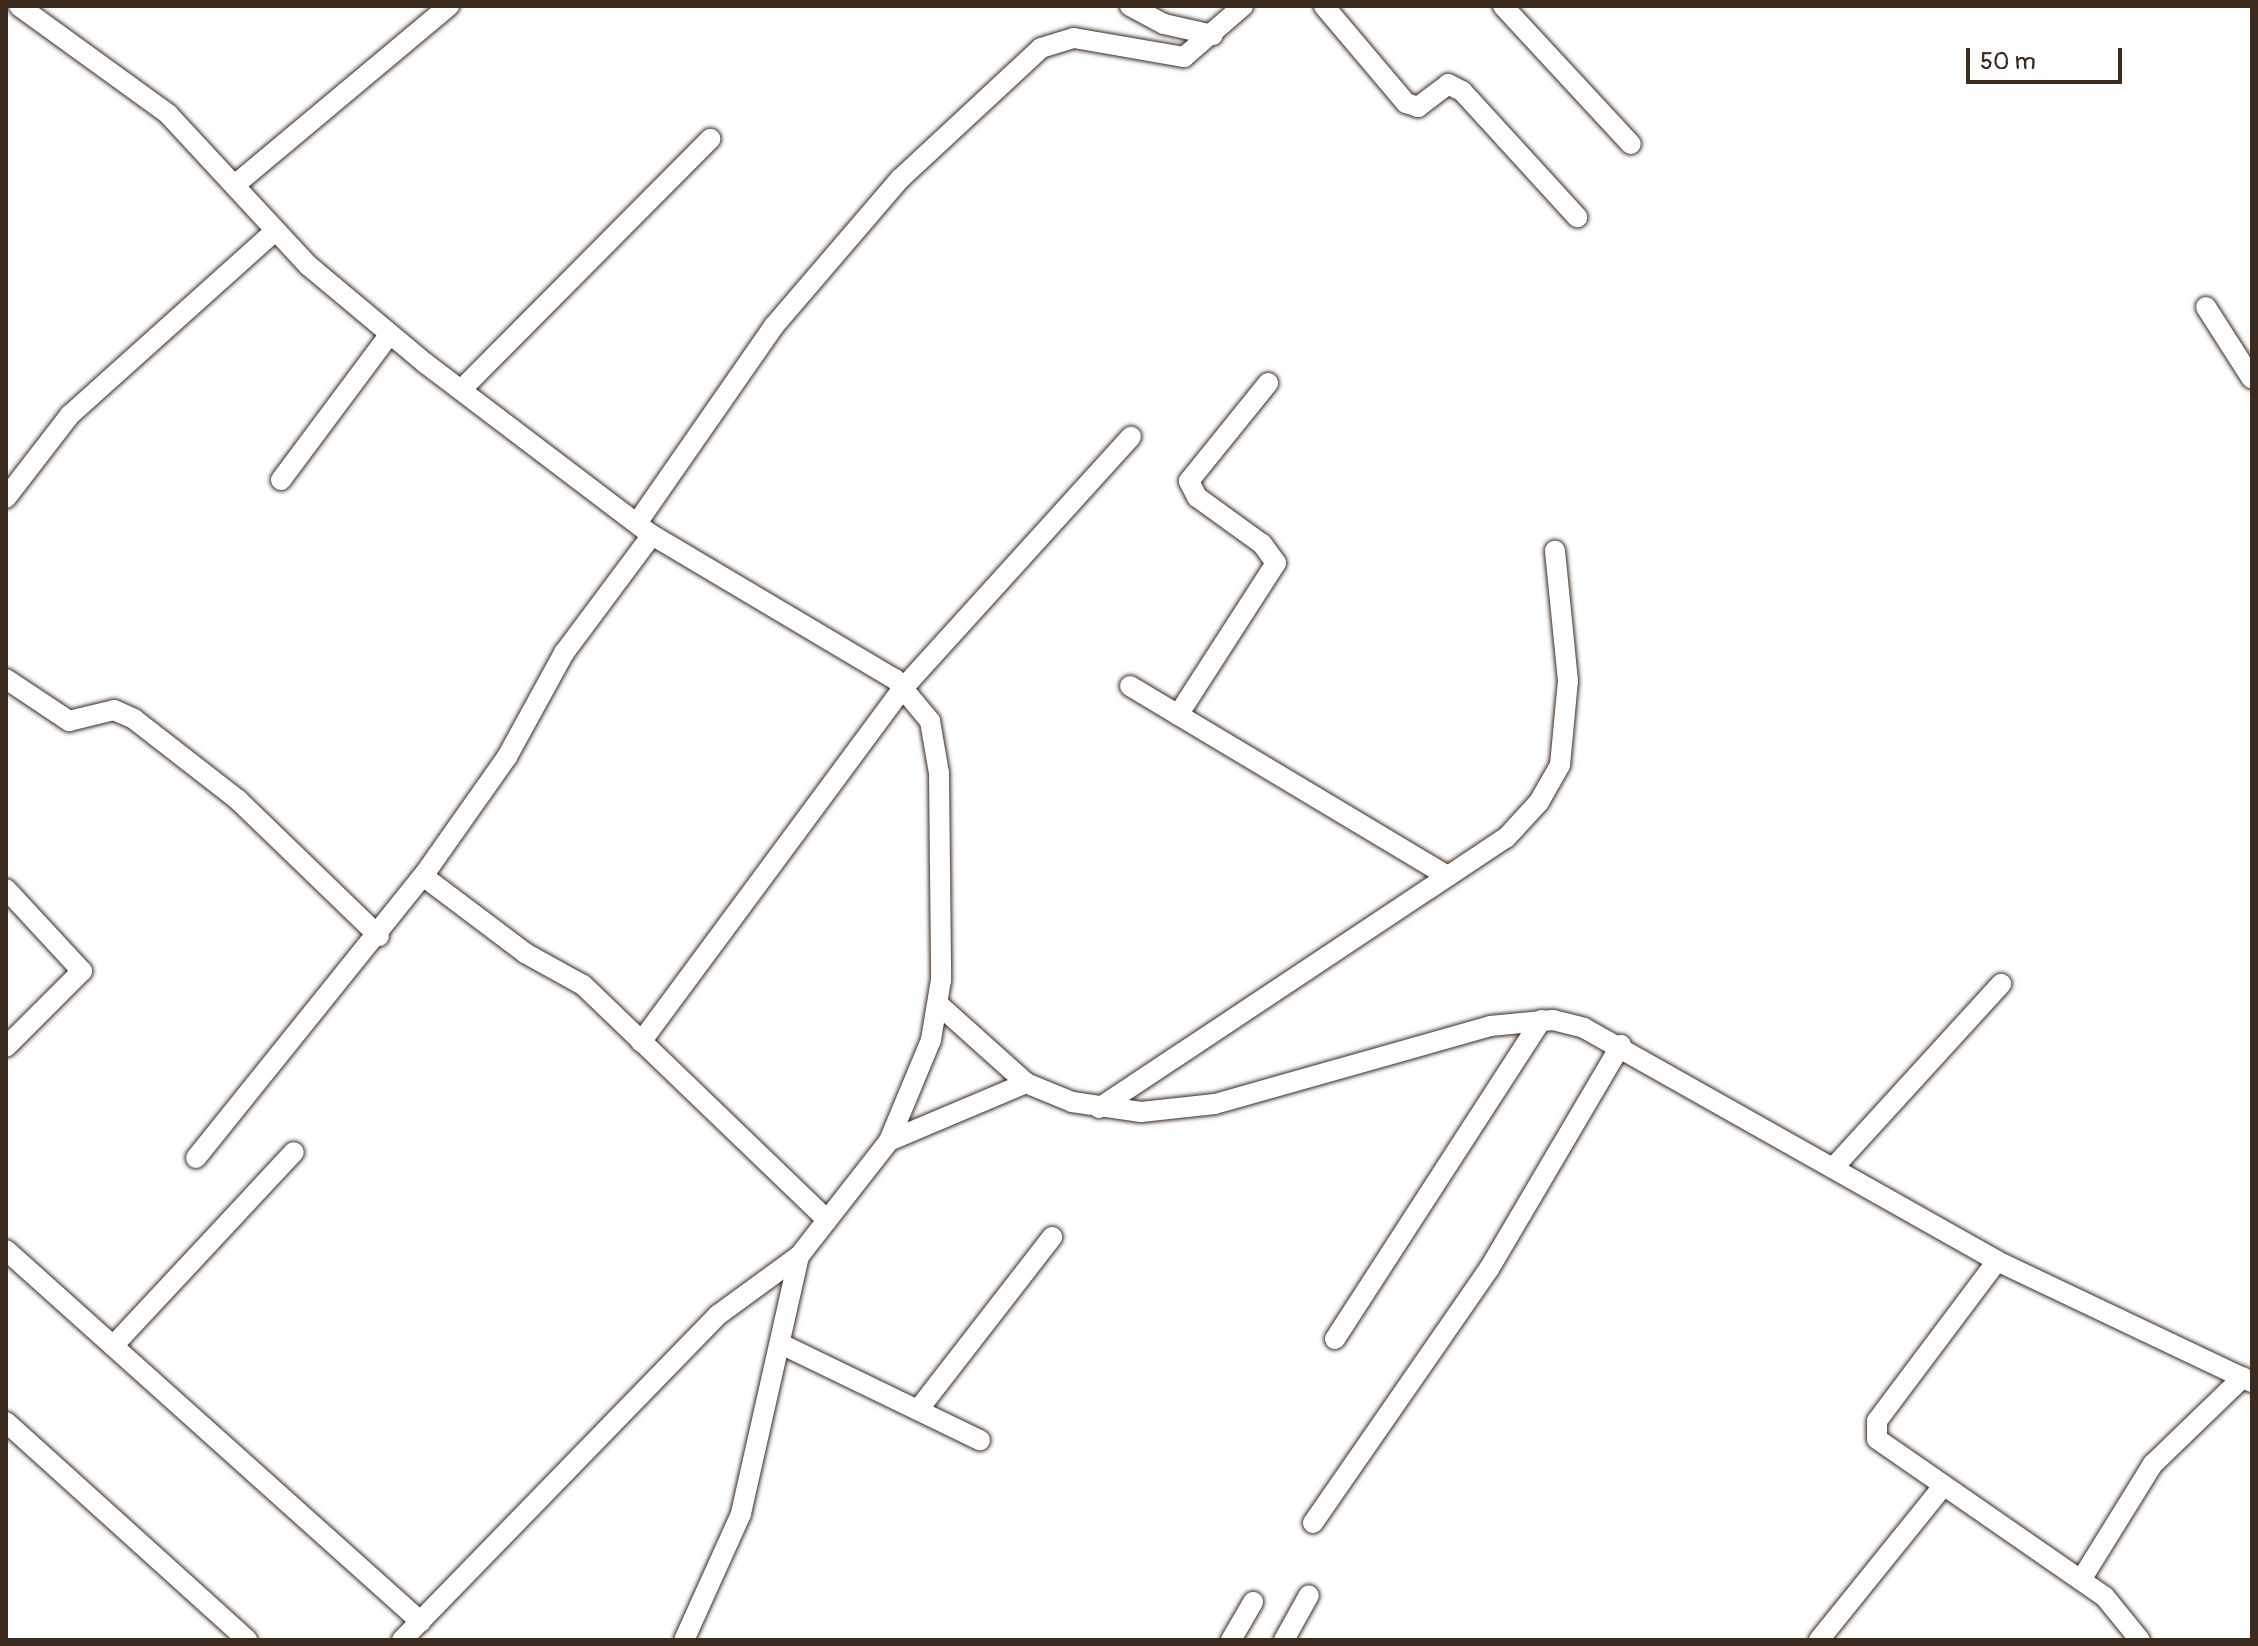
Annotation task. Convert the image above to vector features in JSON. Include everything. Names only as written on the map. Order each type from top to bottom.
[{"type":"street","points":[[19,6],[168,114],[236,184],[275,231],[389,335],[644,529],[904,687],[930,721],[939,773],[938,1004],[921,1070],[889,1141],[825,1218],[799,1256],[718,1315],[402,1640]]},
{"type":"street","points":[[236,184],[449,6]]},
{"type":"street","points":[[1130,6],[1164,24],[1213,35]]},
{"type":"street","points":[[196,1158],[379,936],[423,876],[507,757],[564,653],[774,326],[900,179],[1041,48],[1074,38],[1174,58],[1213,35],[1243,6]]},
{"type":"street","points":[[1324,6],[1406,103],[1418,107],[1448,84],[1462,91],[1577,217]]},
{"type":"street","points":[[1503,6],[1631,144]]},
{"type":"street","points":[[461,390],[710,139]]},
{"type":"street","points":[[6,498],[70,415],[275,231]]},
{"type":"street","points":[[2206,307],[2252,379]]},
{"type":"street","points":[[281,480],[389,335]]},
{"type":"street","points":[[1178,715],[1276,563],[1189,488],[1193,471],[1268,383]]},
{"type":"street","points":[[641,1042],[904,687],[1131,437]]},
{"type":"street","points":[[1099,1108],[1506,838],[1560,765],[1568,664],[1555,551]]},
{"type":"street","points":[[6,679],[69,721],[114,710],[134,719],[238,800],[379,936]]},
{"type":"street","points":[[1130,686],[1446,875]]},
{"type":"street","points":[[423,876],[525,953],[583,985],[825,1218]]},
{"type":"street","points":[[6,889],[82,971],[6,1047]]},
{"type":"street","points":[[1834,1167],[2001,984]]},
{"type":"street","points":[[938,1004],[1026,1083],[1099,1108],[1215,1104],[1490,1026],[1541,1020],[1621,1045],[1997,1261],[2247,1379],[2153,1464],[2081,1580]]},
{"type":"street","points":[[1335,1339],[1541,1020]]},
{"type":"street","points":[[1313,1523],[1489,1269],[1621,1045]]},
{"type":"street","points":[[889,1141],[1026,1083]]},
{"type":"street","points":[[113,1346],[294,1152]]},
{"type":"street","points":[[918,1410],[1052,1237]]},
{"type":"street","points":[[6,1250],[421,1622]]},
{"type":"street","points":[[684,1640],[741,1514],[799,1256]]},
{"type":"street","points":[[1997,1261],[1877,1421],[1884,1448],[2081,1580],[2122,1611],[2140,1640]]},
{"type":"street","points":[[781,1344],[980,1440]]},
{"type":"street","points":[[6,1422],[247,1640]]},
{"type":"street","points":[[1819,1640],[1941,1489]]},
{"type":"street","points":[[1284,1640],[1309,1595]]},
{"type":"street","points":[[1231,1640],[1253,1602]]}]
